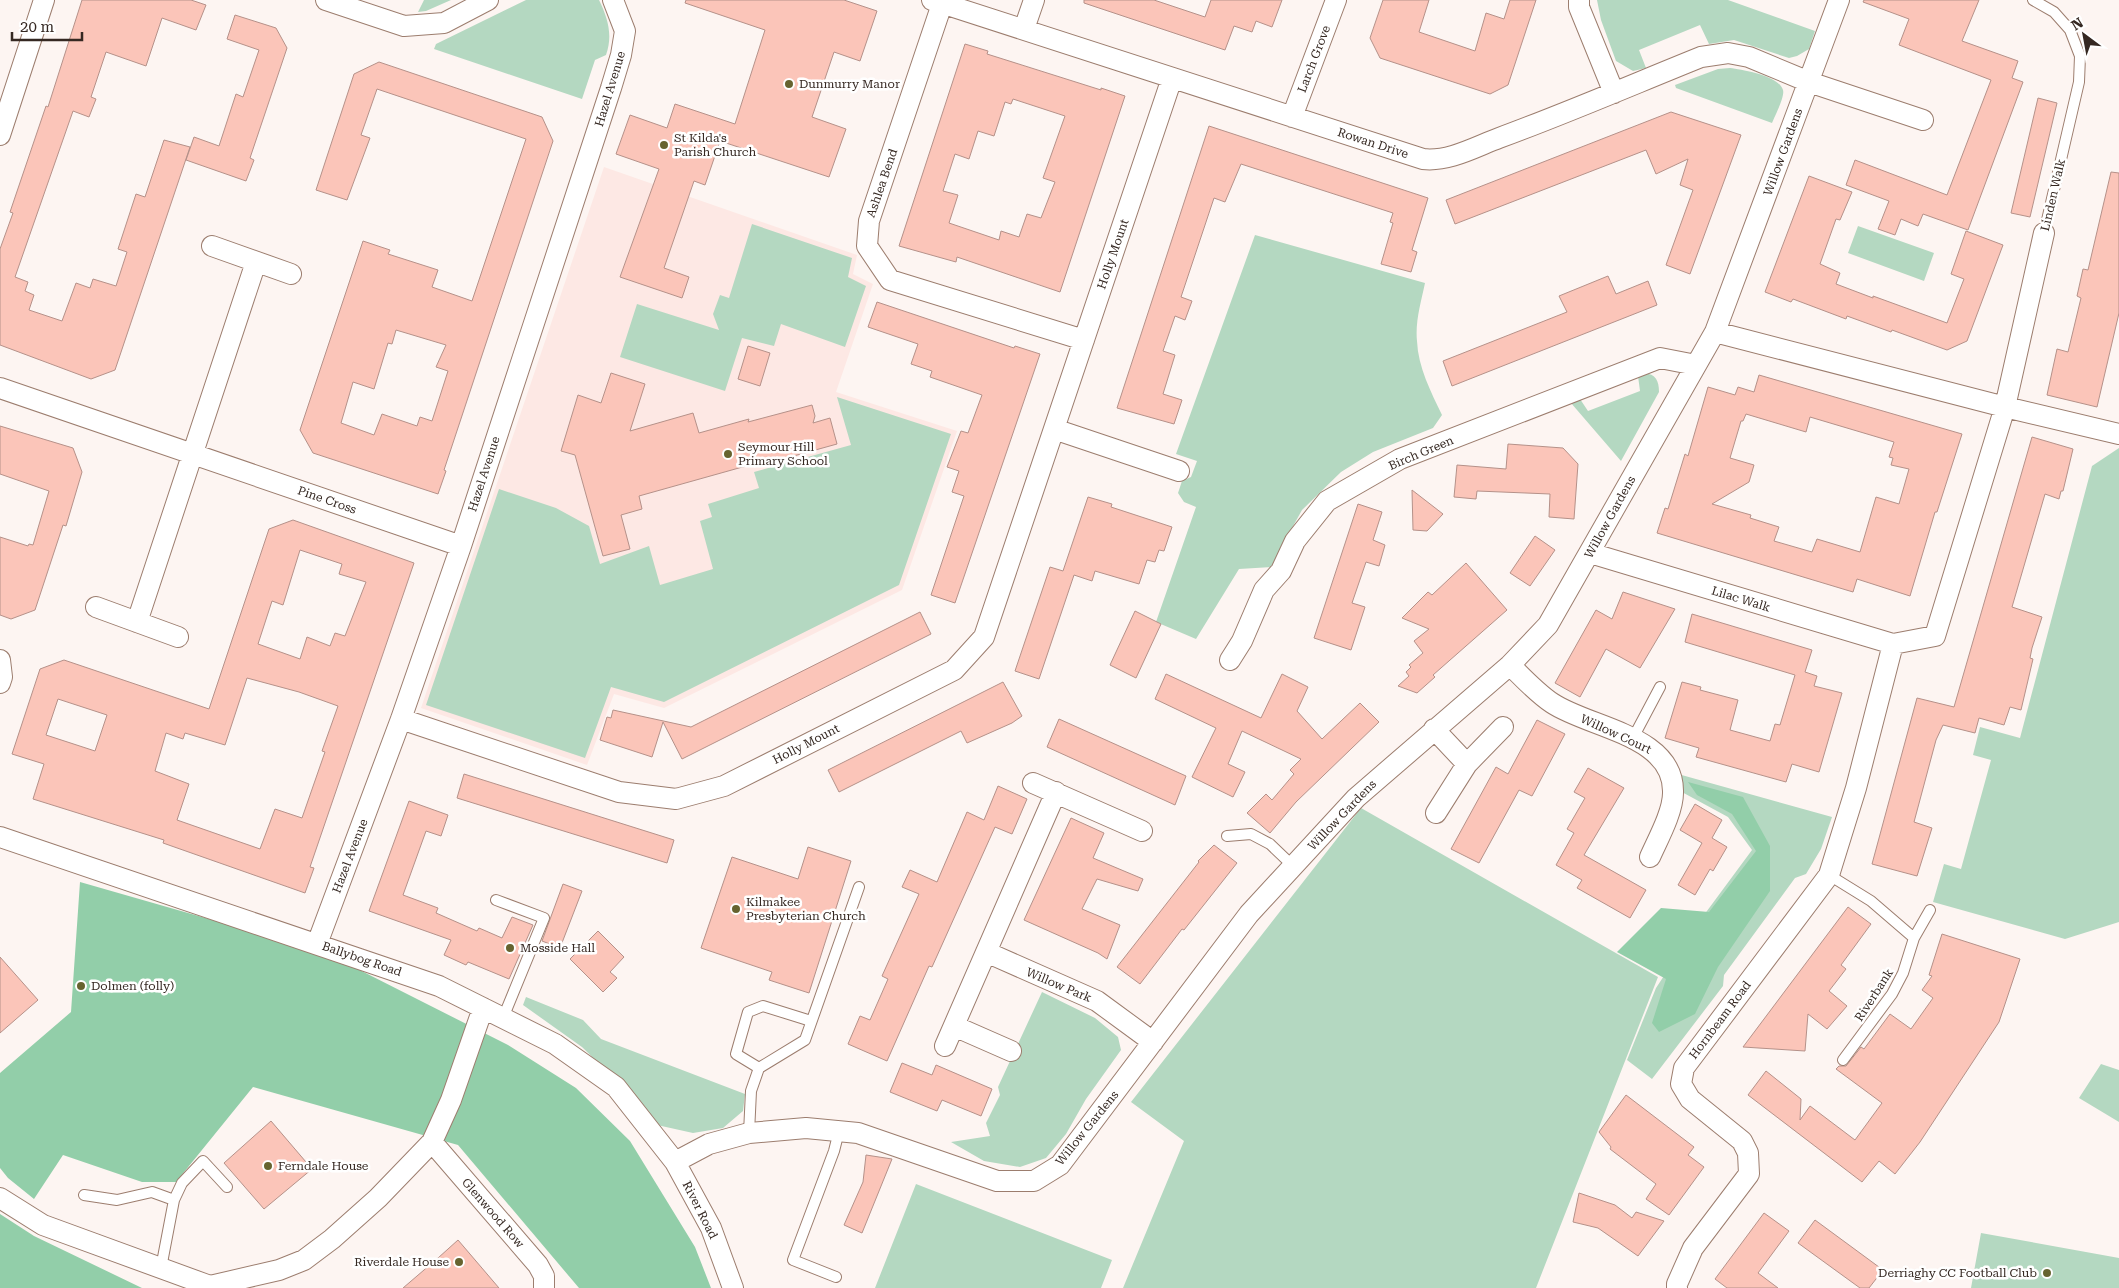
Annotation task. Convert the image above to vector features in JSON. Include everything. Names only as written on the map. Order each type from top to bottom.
[{"type":"street","points":[[0,135],[44,0]]},
{"type":"street","points":[[326,0],[404,26],[444,23],[488,0]]},
{"type":"street","name":"Hazel Avenue","points":[[317,944],[401,719],[460,546],[621,55],[625,31],[613,0]]},
{"type":"street","points":[[1024,28],[1034,0]]},
{"type":"street","name":"Larch Grove","points":[[1292,117],[1336,0]]},
{"type":"street","points":[[1579,0],[1579,8],[1614,93]]},
{"type":"street","name":"Willow Gardens","points":[[675,1162],[708,1144],[749,1133],[806,1128],[858,1133],[997,1181],[1034,1180],[1060,1165],[1249,914],[1356,798],[1510,665],[1548,625],[1715,332],[1839,0]]},
{"type":"street","name":"Rowan Drive","points":[[937,2],[1024,28],[1423,159],[1433,160],[1448,157],[1522,130],[1701,57],[1728,53],[1749,57],[1809,82]]},
{"type":"street","name":"Ashlea Bend","points":[[937,2],[869,222],[867,246],[890,280],[1084,340]]},
{"type":"street","name":"Holly Mount","points":[[401,719],[619,792],[676,800],[724,786],[954,670],[984,637],[1172,78]]},
{"type":"street","points":[[1809,82],[1923,120]]},
{"type":"street","name":"Linden Walk","points":[[2005,407],[2044,233]]},
{"type":"street","points":[[212,246],[291,274]]},
{"type":"street","points":[[136,622],[256,262]]},
{"type":"street","points":[[1715,332],[2005,407],[2119,434]]},
{"type":"street","name":"Birch Green","points":[[1230,660],[1242,641],[1264,590],[1281,572],[1295,541],[1326,501],[1400,460],[1660,358],[1696,365]]},
{"type":"street","name":"Pine Cross","points":[[0,388],[460,546]]},
{"type":"street","name":"Lilac Walk","points":[[1590,553],[1893,644],[1935,636],[2005,407]]},
{"type":"street","points":[[1054,429],[1179,471]]},
{"type":"street","points":[[96,607],[178,637]]},
{"type":"street","points":[[1829,875],[1856,788],[1893,644]]},
{"type":"street","points":[[0,660],[2,677],[0,683]]},
{"type":"street","name":"Willow Court","points":[[1510,665],[1553,704],[1595,724],[1633,738],[1657,752],[1670,772],[1673,793],[1666,820],[1650,857]]},
{"type":"street","points":[[1436,813],[1467,764],[1503,727]]},
{"type":"street","points":[[1434,729],[1467,764]]},
{"type":"street","points":[[1033,783],[1142,831]]},
{"type":"street","points":[[945,1046],[1056,792]]},
{"type":"street","name":"Ballybog Road","points":[[0,837],[439,986],[555,1044],[616,1087],[675,1162]]},
{"type":"street","name":"Hornbeam Road","points":[[1677,1288],[1676,1284],[1692,1248],[1748,1174],[1748,1153],[1742,1141],[1690,1099],[1681,1084],[1684,1068],[1829,875]]},
{"type":"street","name":"Willow Park","points":[[986,952],[1097,1001],[1153,1042]]},
{"type":"street","points":[[0,1198],[43,1225],[210,1286],[279,1270],[304,1260],[332,1239],[378,1198],[432,1142],[451,1100],[483,1008]]},
{"type":"street","points":[[954,1026],[1011,1051]]},
{"type":"street","name":"Glenwood Row","points":[[432,1142],[538,1265],[544,1276],[544,1288]]},
{"type":"street","name":"River Road","points":[[675,1162],[711,1228],[733,1288]]},
{"type":"lane","name":"Linden Walk","points":[[2033,0],[2054,12],[2070,30],[2080,56],[2079,82],[2044,233]]},
{"type":"lane","points":[[1633,738],[1660,686]]},
{"type":"lane","points":[[1227,836],[1251,834],[1270,844],[1293,866]]},
{"type":"lane","points":[[1829,875],[1871,901],[1914,938]]},
{"type":"lane","points":[[749,1133],[751,1091],[759,1068],[805,1040],[859,887]]},
{"type":"lane","points":[[496,900],[544,918],[503,1018]]},
{"type":"lane","name":"Riverbank","points":[[1843,1060],[1892,994],[1903,973],[1914,938],[1930,910]]},
{"type":"lane","points":[[759,1068],[736,1054],[748,1012],[763,1006],[811,1021]]},
{"type":"lane","points":[[836,1277],[793,1260],[834,1151],[838,1131]]},
{"type":"lane","points":[[161,1268],[174,1200],[182,1184],[203,1161],[227,1187]]},
{"type":"lane","points":[[84,1195],[116,1200],[152,1192],[174,1200]]},
{"type":"shaded area","name":"Seymour Hill Primary School","points":[[604,167],[857,255],[853,274],[873,284],[836,392],[957,431],[902,590],[664,708],[614,694],[587,765],[421,708]]},
{"type":"green space","points":[[424,0],[451,0],[426,11],[418,12]]},
{"type":"green space","points":[[526,0],[599,0],[608,27],[608,48],[606,55],[595,60],[582,99],[434,49],[436,44]]},
{"type":"green space","points":[[1597,0],[1728,0],[1815,31],[1809,49],[1789,58],[1734,40],[1709,44],[1700,25],[1639,50],[1646,68],[1633,71],[1616,61],[1601,20]]},
{"type":"green space","points":[[1730,68],[1760,74],[1780,85],[1783,90],[1783,97],[1772,123],[1676,88],[1675,85],[1718,69]]},
{"type":"green space","points":[[752,224],[852,258],[848,277],[866,286],[845,347],[781,324],[774,346],[742,338],[725,391],[620,357],[637,304],[719,330],[713,314],[720,295],[729,298]]},
{"type":"green space","points":[[1858,226],[1934,253],[1924,281],[1848,253]]},
{"type":"green space","points":[[1255,235],[1425,283],[1418,319],[1418,351],[1426,379],[1442,415],[1433,428],[1373,452],[1341,472],[1302,510],[1287,537],[1274,567],[1239,569],[1196,639],[1156,622],[1196,507],[1184,502],[1178,493],[1182,481],[1191,477],[1197,461],[1176,454]]},
{"type":"green space","points":[[1644,373],[1656,379],[1659,392],[1621,461],[1571,403],[1580,399],[1588,411],[1640,391],[1638,376]]},
{"type":"green space","points":[[837,397],[951,434],[899,585],[664,702],[611,687],[585,758],[426,705],[499,489],[556,508],[589,526],[600,564],[649,546],[660,585],[713,569],[700,521],[712,517],[708,504],[759,488],[754,472],[851,445]]},
{"type":"green space","points":[[2119,448],[2119,922],[2065,939],[1933,902],[1944,864],[1961,869],[1991,760],[1973,755],[1980,727],[2020,738],[2092,466]]},
{"type":"green space","points":[[1678,774],[1832,817],[1821,849],[1806,874],[1795,878],[1724,975],[1723,986],[1652,1079],[1627,1060],[1656,988],[1704,915],[1752,850],[1728,817],[1680,791]]},
{"type":"green space","points":[[1688,782],[1743,797],[1770,846],[1770,891],[1718,967],[1695,1014],[1659,1032],[1652,1023],[1666,979],[1617,952],[1661,908],[1709,912],[1756,851],[1732,814],[1697,795]]},
{"type":"green space","points":[[1361,808],[1658,977],[1536,1288],[1123,1288],[1184,1141],[1131,1102]]},
{"type":"green space","points":[[80,882],[324,952],[508,1045],[576,1088],[630,1141],[695,1247],[711,1288],[579,1288],[458,1145],[253,1087],[176,1182],[142,1182],[63,1155],[34,1199],[8,1178],[0,1168],[0,1073],[71,1012]]},
{"type":"green space","points":[[1042,992],[1095,1018],[1118,1037],[1121,1050],[1086,1099],[1066,1134],[1046,1158],[1020,1167],[984,1161],[951,1142],[990,1136],[986,1123],[1000,1095],[998,1087]]},
{"type":"green space","points":[[526,997],[583,1020],[601,1039],[745,1094],[743,1111],[723,1128],[693,1133],[657,1125],[627,1091],[582,1047],[523,1005]]},
{"type":"green space","points":[[2101,1064],[2119,1070],[2119,1122],[2079,1098]]},
{"type":"green space","points":[[916,1184],[1112,1260],[1101,1288],[875,1288]]},
{"type":"green space","points":[[0,1214],[34,1236],[142,1288],[0,1288]]},
{"type":"green space","name":"Derriaghy CC Football Club","points":[[1981,1233],[2119,1258],[2119,1288],[1971,1288]]},
{"type":"building","points":[[82,0],[191,0],[206,5],[196,30],[162,18],[146,66],[106,52],[91,97],[96,99],[89,117],[73,111],[15,277],[28,282],[25,291],[34,295],[29,310],[62,321],[76,283],[90,288],[93,279],[116,286],[127,252],[118,249],[136,194],[145,197],[164,140],[190,147],[115,370],[91,379],[0,345],[0,249],[13,213],[10,212],[46,106],[48,107]]},
{"type":"building","points":[[686,0],[844,0],[877,11],[860,61],[834,52],[812,117],[846,129],[829,177],[720,141],[705,185],[694,181],[664,268],[689,277],[682,298],[620,277],[659,169],[616,154],[630,115],[667,128],[675,104],[735,124],[765,30],[685,3]]},
{"type":"building","points":[[1084,0],[1154,0],[1205,17],[1211,0],[1282,0],[1272,27],[1256,21],[1252,32],[1234,26],[1225,50],[1084,3]]},
{"type":"building","points":[[1383,0],[1429,0],[1419,32],[1475,51],[1486,13],[1504,19],[1510,0],[1536,0],[1508,85],[1490,94],[1380,58],[1370,38]]},
{"type":"building","points":[[1864,0],[1979,0],[1962,41],[2018,61],[2012,78],[2023,82],[1968,230],[1923,214],[1918,226],[1901,219],[1895,235],[1878,229],[1889,201],[1846,185],[1855,160],[1947,195],[1991,80],[1899,45],[1909,19],[1863,2]]},
{"type":"building","points":[[235,15],[276,28],[287,48],[250,158],[254,160],[246,181],[186,160],[194,137],[219,146],[236,94],[243,97],[259,50],[227,39]]},
{"type":"building","points":[[965,44],[988,51],[987,54],[1125,96],[1060,292],[957,257],[956,262],[899,246]],"holes":[[[1013,99],[1065,116],[1043,178],[1055,182],[1041,218],[1027,214],[1019,237],[1001,231],[999,240],[949,223],[958,195],[943,191],[955,154],[969,159],[978,131],[994,136],[1005,102],[1011,104]]]},
{"type":"building","points":[[379,62],[542,117],[553,141],[444,470],[446,471],[438,494],[313,453],[300,430],[363,241],[390,250],[388,254],[438,270],[432,287],[472,301],[526,139],[377,89],[361,135],[370,138],[347,200],[316,190],[354,74]],"holes":[[[396,330],[446,345],[436,367],[448,371],[432,421],[420,417],[417,426],[382,414],[374,435],[341,423],[353,382],[374,389],[388,343],[392,344]]]},
{"type":"building","points":[[2038,98],[2057,103],[2030,217],[2011,213]]},
{"type":"building","points":[[1671,112],[1741,135],[1690,274],[1666,265],[1693,190],[1680,185],[1688,159],[1656,174],[1646,150],[1455,224],[1446,200]]},
{"type":"building","points":[[1209,126],[1428,198],[1412,250],[1417,252],[1411,272],[1381,264],[1393,223],[1390,222],[1393,213],[1241,164],[1225,202],[1214,198],[1181,297],[1192,301],[1185,320],[1175,316],[1163,351],[1175,355],[1163,394],[1182,400],[1174,424],[1117,408]]},
{"type":"building","points":[[2111,172],[2119,173],[2119,313],[2097,407],[2047,395],[2057,349],[2068,352],[2081,298],[2077,296],[2083,269],[2088,270]]},
{"type":"building","points":[[1809,176],[1852,192],[1840,220],[1836,219],[1820,264],[1840,273],[1836,284],[1873,298],[1873,296],[1947,323],[1964,279],[1951,274],[1966,231],[2003,245],[1967,341],[1947,350],[1892,330],[1891,332],[1847,316],[1846,319],[1793,299],[1791,302],[1765,292]]},
{"type":"building","points":[[1608,276],[1616,294],[1648,281],[1657,305],[1452,386],[1443,361],[1567,312],[1559,296]]},
{"type":"building","points":[[877,302],[1014,348],[1015,346],[1040,354],[955,603],[931,595],[964,496],[952,492],[959,471],[947,467],[961,431],[968,433],[982,395],[930,377],[932,371],[911,364],[918,344],[868,327]]},
{"type":"building","points":[[748,346],[770,353],[760,386],[738,379]]},
{"type":"building","points":[[611,373],[645,384],[630,431],[693,413],[699,433],[749,419],[748,422],[812,405],[815,416],[813,423],[830,418],[837,444],[772,462],[771,459],[639,496],[642,509],[621,515],[630,549],[603,556],[575,455],[561,451],[578,395],[601,403]]},
{"type":"building","points":[[1759,375],[1962,434],[1937,512],[1935,512],[1910,596],[1857,579],[1853,592],[1657,533],[1665,508],[1668,509],[1685,454],[1688,456],[1708,387],[1735,395],[1738,387],[1754,392]],"holes":[[[1746,414],[1806,432],[1810,417],[1894,442],[1889,457],[1893,458],[1891,465],[1909,469],[1899,504],[1876,497],[1860,552],[1817,539],[1812,552],[1774,541],[1779,527],[1750,518],[1751,515],[1712,504],[1749,482],[1754,465],[1730,458],[1741,421],[1743,421]]]},
{"type":"building","points":[[0,426],[73,448],[82,472],[66,526],[63,525],[35,610],[11,619],[0,615],[0,537],[28,546],[29,544],[33,545],[49,491],[0,474]]},
{"type":"building","points":[[2032,437],[2073,449],[2063,491],[2061,491],[2059,499],[2045,494],[2012,607],[2042,617],[2032,648],[2030,658],[2033,659],[2021,710],[2010,707],[2004,725],[1979,718],[1975,733],[1943,725],[1936,740],[1914,822],[1932,828],[1917,876],[1872,864],[1917,698],[1954,707]]},
{"type":"building","points":[[1508,444],[1563,448],[1578,464],[1574,519],[1549,517],[1550,494],[1477,491],[1476,499],[1454,497],[1457,465],[1506,469]]},
{"type":"building","points":[[1412,490],[1443,514],[1427,531],[1413,530]]},
{"type":"building","points":[[1088,497],[1112,504],[1111,507],[1172,527],[1164,551],[1159,550],[1155,562],[1147,560],[1139,584],[1095,571],[1092,581],[1074,575],[1039,679],[1015,671],[1050,567],[1063,571]]},
{"type":"building","points":[[1358,504],[1382,512],[1373,540],[1385,545],[1379,566],[1366,562],[1352,603],[1365,607],[1351,650],[1314,638]]},
{"type":"building","points":[[293,520],[414,563],[310,867],[314,868],[305,893],[163,843],[164,840],[33,799],[44,764],[12,754],[40,669],[64,660],[209,709],[269,529]],"holes":[[[300,550],[342,564],[339,574],[366,582],[345,636],[335,633],[330,646],[307,637],[300,659],[258,644],[272,601],[283,605]],[[247,678],[299,692],[338,706],[322,751],[325,752],[302,818],[275,809],[260,849],[177,820],[189,784],[155,771],[166,733],[183,739],[185,733],[225,745]],[[58,699],[107,715],[95,751],[46,735]]]},
{"type":"building","points":[[1535,536],[1555,550],[1530,586],[1510,573]]},
{"type":"building","points":[[1466,563],[1507,610],[1433,675],[1435,677],[1417,693],[1398,686],[1409,676],[1406,672],[1411,667],[1409,665],[1423,653],[1414,641],[1429,629],[1402,618],[1428,592],[1432,595]]},
{"type":"building","points":[[1623,592],[1675,609],[1640,668],[1606,649],[1580,697],[1555,683],[1596,610],[1612,619]]},
{"type":"building","points":[[1135,611],[1161,624],[1136,678],[1110,665]]},
{"type":"building","points":[[920,612],[931,634],[682,759],[663,722],[652,757],[600,740],[607,717],[611,718],[613,710],[691,727]]},
{"type":"building","points":[[1692,614],[1812,650],[1805,672],[1817,676],[1814,686],[1842,693],[1819,772],[1792,764],[1786,782],[1696,757],[1699,748],[1665,738],[1682,682],[1701,687],[1700,690],[1738,700],[1730,730],[1770,741],[1775,724],[1780,725],[1795,675],[1685,642]]},
{"type":"building","points":[[1166,674],[1261,718],[1282,674],[1308,687],[1297,711],[1322,739],[1360,703],[1379,722],[1296,802],[1270,833],[1247,813],[1266,794],[1272,800],[1294,774],[1290,770],[1301,759],[1242,731],[1228,764],[1245,772],[1233,797],[1192,777],[1216,728],[1155,699]]},
{"type":"building","points":[[1003,682],[1022,716],[1012,723],[967,743],[961,731],[839,792],[828,770]]},
{"type":"building","points":[[1059,719],[1186,776],[1175,805],[1047,747]]},
{"type":"building","points":[[1537,720],[1565,734],[1532,796],[1519,790],[1479,863],[1451,849],[1496,767],[1508,774]]},
{"type":"building","points":[[1588,768],[1624,788],[1584,855],[1646,890],[1630,918],[1577,888],[1582,880],[1556,865],[1574,833],[1567,829],[1585,798],[1574,792]]},
{"type":"building","points":[[464,774],[674,840],[667,863],[457,798]]},
{"type":"building","points":[[998,786],[1027,799],[1012,834],[995,827],[932,967],[929,966],[887,1061],[848,1044],[860,1016],[870,1020],[888,979],[882,976],[919,894],[902,887],[910,870],[937,882],[967,812],[984,820]]},
{"type":"building","points":[[409,801],[448,815],[441,836],[426,831],[403,895],[438,908],[436,913],[477,931],[479,928],[502,938],[512,917],[533,925],[509,979],[468,962],[466,965],[444,955],[451,940],[369,911]]},
{"type":"building","points":[[1695,804],[1722,820],[1712,838],[1727,847],[1713,871],[1710,869],[1695,895],[1678,885],[1702,843],[1680,830]]},
{"type":"building","points":[[1071,818],[1104,833],[1093,858],[1143,879],[1138,891],[1097,879],[1082,909],[1120,925],[1107,959],[1098,953],[1024,920]]},
{"type":"building","points":[[1214,845],[1237,863],[1184,930],[1182,929],[1140,984],[1117,967],[1198,861]]},
{"type":"building","points":[[808,847],[851,861],[809,993],[769,980],[772,972],[701,948],[732,857],[798,879]]},
{"type":"building","points":[[563,884],[582,891],[560,948],[542,941]]},
{"type":"building","points":[[1848,907],[1871,924],[1841,965],[1846,969],[1829,991],[1847,1006],[1827,1029],[1808,1014],[1805,1051],[1743,1047]]},
{"type":"building","points":[[598,931],[624,957],[610,972],[617,978],[603,992],[570,959]]},
{"type":"building","points":[[1942,934],[2020,959],[1999,1022],[1920,1142],[1895,1174],[1879,1161],[1862,1182],[1748,1095],[1766,1071],[1801,1099],[1800,1120],[1810,1106],[1855,1140],[1882,1103],[1836,1069],[1839,1066],[1846,1066],[1861,1047],[1864,1049],[1890,1014],[1911,1029],[1933,998],[1922,990],[1932,976],[1929,975]]},
{"type":"building","points":[[0,957],[38,1000],[0,1033]]},
{"type":"building","points":[[902,1063],[932,1075],[936,1065],[992,1089],[981,1116],[942,1100],[937,1111],[890,1092]]},
{"type":"building","points":[[1626,1095],[1694,1147],[1688,1155],[1704,1167],[1669,1215],[1646,1199],[1656,1184],[1610,1149],[1611,1147],[1599,1132]]},
{"type":"building","name":"Ferndale House","points":[[271,1121],[312,1169],[264,1209],[224,1163]]},
{"type":"building","points":[[866,1155],[892,1159],[862,1233],[844,1225],[863,1182]]},
{"type":"building","points":[[1579,1193],[1615,1205],[1632,1218],[1636,1212],[1664,1221],[1638,1256],[1598,1228],[1573,1222]]},
{"type":"building","points":[[1764,1213],[1789,1231],[1758,1273],[1778,1288],[1727,1288],[1715,1279]]},
{"type":"building","points":[[1815,1220],[1883,1270],[1869,1288],[1860,1288],[1798,1243]]},
{"type":"building","name":"Riverdale House","points":[[458,1240],[499,1288],[403,1288],[438,1258]]},
{"type":"place","name":"Dunmurry Manor","points":[[789,84]]},
{"type":"place","name":"St Kilda's Parish Church","points":[[664,145]]},
{"type":"place","name":"Seymour Hill Primary School","points":[[728,454]]},
{"type":"place","name":"Kilmakee Presbyterian Church","points":[[736,909]]},
{"type":"place","name":"Mosside Hall","points":[[510,948]]},
{"type":"place","name":"Dolmen (folly)","points":[[81,986]]},
{"type":"place","name":"Ferndale House","points":[[268,1166]]},
{"type":"place","name":"Riverdale House","points":[[459,1262]]},
{"type":"place","name":"Derriaghy CC Football Club","points":[[2047,1273]]}]
